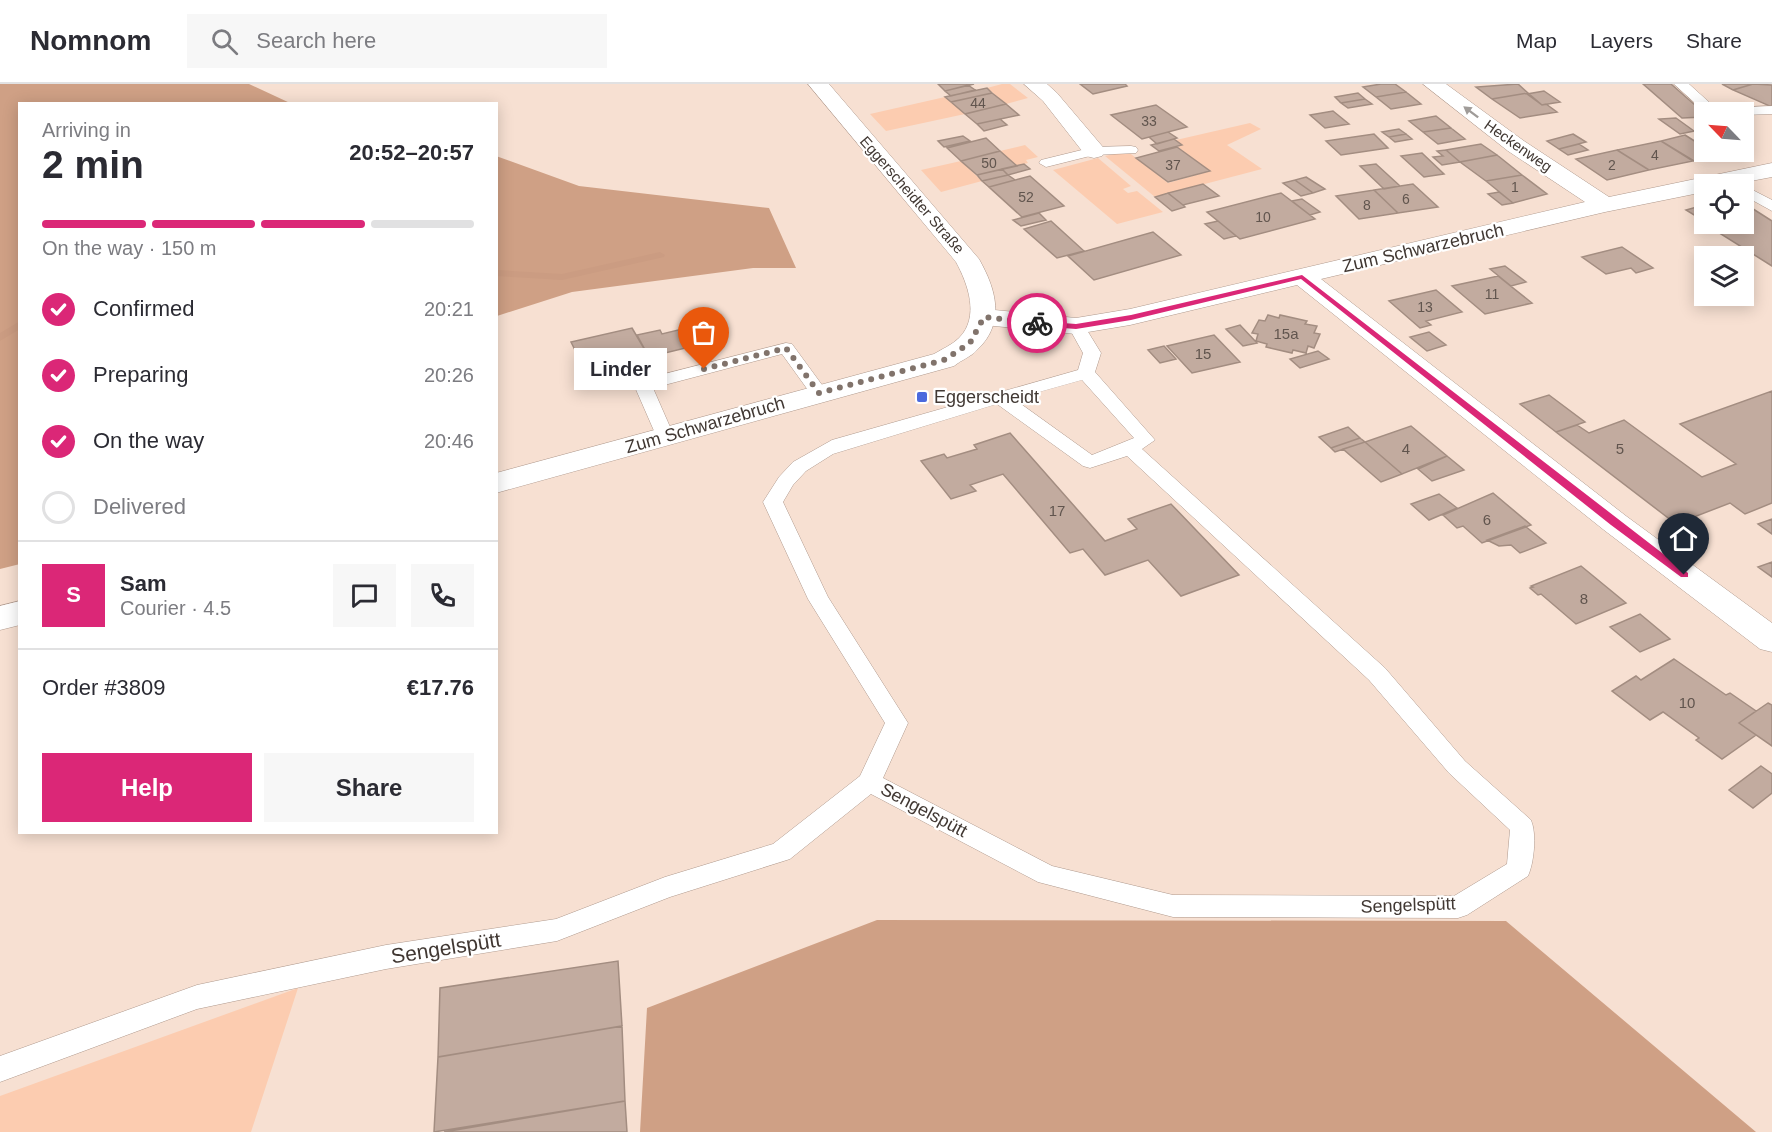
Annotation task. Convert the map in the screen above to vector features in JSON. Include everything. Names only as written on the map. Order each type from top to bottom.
[{"type":"street","name":"Eggerscheidter Straße","points":[[818,84],[967,259],[982,286],[984,317]]},
{"type":"street","points":[[1034,84],[1050,97],[1094,152]]},
{"type":"street","name":"Heckenweg","points":[[1433,84],[1516,146],[1605,205]]},
{"type":"street","name":"Zum Schwarzebruch","points":[[1754,175],[1772,170]]},
{"type":"street","name":"Zum Schwarzebruch","points":[[498,482],[944,360],[970,343],[984,317],[1076,326],[1131,317],[1605,205],[1694,189]]},
{"type":"street","points":[[1302,277],[1615,523],[1772,640]]},
{"type":"street","points":[[0,618],[18,614]]},
{"type":"lane","points":[[1681,84],[1702,102]]},
{"type":"lane","points":[[1754,111],[1772,110]]},
{"type":"lane","points":[[1046,163],[1094,152],[1131,150]]},
{"type":"lane","points":[[1754,198],[1772,206]]},
{"type":"lane","points":[[999,397],[1090,462],[1146,440],[1086,373],[1092,353],[1076,326]]},
{"type":"lane","points":[[665,436],[643,385],[786,348],[819,393]]},
{"type":"lane","name":"Sengelspütt","points":[[0,1069],[197,997],[386,957],[557,930],[665,888],[781,852],[869,782],[897,723],[818,599],[773,502],[785,480],[810,456],[839,444],[1086,373]]},
{"type":"lane","name":"Sengelspütt","points":[[869,782],[1047,875],[1173,906],[1458,907],[1519,870],[1522,827],[1456,767],[1377,674],[1130,448]]},
{"type":"shaded area","points":[[0,84],[249,84],[288,102],[18,102],[18,564],[0,569]]},
{"type":"shaded area","points":[[1010,84],[1028,98],[1006,104],[987,88]]},
{"type":"shaded area","points":[[945,97],[965,114],[886,131],[870,114]]},
{"type":"shaded area","points":[[1250,123],[1261,129],[1227,145],[1262,169],[1155,197],[1105,156],[1127,151],[1168,183],[1210,171],[1178,147],[1182,145],[1176,140]]},
{"type":"shaded area","points":[[1025,145],[1038,157],[1026,160],[1028,163],[1017,166],[1000,151]]},
{"type":"shaded area","points":[[498,157],[579,186],[769,208],[796,268],[753,268],[572,292],[498,316]]},
{"type":"shaded area","points":[[1098,158],[1131,186],[1123,189],[1128,193],[1137,191],[1163,212],[1117,224],[1053,170]]},
{"type":"shaded area","points":[[961,161],[982,181],[941,192],[921,170]]},
{"type":"shaded area","points":[[877,920],[1506,921],[1756,1132],[640,1132],[647,1008]]},
{"type":"shaded area","points":[[298,988],[251,1132],[0,1132],[0,1096]]},
{"type":"building","points":[[938,84],[974,84],[945,91]]},
{"type":"building","points":[[1080,84],[1125,84],[1127,86],[1093,94]]},
{"type":"building","points":[[1395,84],[1406,92],[1376,97],[1363,87]]},
{"type":"building","points":[[1518,84],[1528,93],[1492,99],[1476,87]]},
{"type":"building","points":[[1643,84],[1671,84],[1694,104],[1694,117],[1682,118]]},
{"type":"building","points":[[1722,84],[1753,84],[1733,90]]},
{"type":"building","points":[[1753,84],[1772,85],[1772,107],[1733,90]]},
{"type":"building","points":[[968,85],[975,90],[951,96],[945,91]]},
{"type":"building","points":[[987,88],[992,93],[951,102],[945,97]]},
{"type":"building","points":[[1544,91],[1560,102],[1542,105],[1527,94]]},
{"type":"building","points":[[1406,92],[1421,104],[1391,109],[1376,97]]},
{"type":"building","points":[[992,93],[1006,104],[965,114],[951,102]]},
{"type":"building","points":[[1358,93],[1365,99],[1341,103],[1335,97]]},
{"type":"building","points":[[1528,93],[1542,105],[1546,104],[1557,112],[1520,118],[1492,99]]},
{"type":"building","points":[[1365,99],[1372,104],[1348,108],[1341,103]]},
{"type":"building","points":[[1006,104],[1019,115],[977,124],[965,114]]},
{"type":"building","points":[[1156,105],[1187,127],[1142,139],[1111,115]]},
{"type":"building","points":[[1333,111],[1349,124],[1325,128],[1310,115]]},
{"type":"building","points":[[1436,116],[1451,128],[1423,132],[1409,121]]},
{"type":"building","points":[[1676,118],[1694,131],[1680,134],[1659,119]]},
{"type":"building","points":[[1000,119],[1007,125],[984,131],[977,124]]},
{"type":"building","points":[[1451,128],[1465,139],[1438,144],[1423,132]]},
{"type":"building","points":[[1399,129],[1406,134],[1389,137],[1382,132]]},
{"type":"building","points":[[1168,132],[1177,138],[1157,144],[1149,137]]},
{"type":"building","points":[[1374,134],[1388,148],[1341,155],[1326,141]]},
{"type":"building","points":[[1406,134],[1412,139],[1395,142],[1389,137]]},
{"type":"building","points":[[1573,134],[1586,142],[1559,149],[1547,141]]},
{"type":"building","points":[[1685,135],[1694,141],[1694,161],[1661,141]]},
{"type":"building","points":[[963,136],[970,141],[944,147],[938,141]]},
{"type":"building","points":[[986,138],[1000,151],[961,161],[947,148]]},
{"type":"building","points":[[1174,139],[1182,145],[1159,151],[1151,145]]},
{"type":"building","points":[[1661,141],[1693,161],[1649,170],[1617,150]]},
{"type":"building","points":[[1481,144],[1497,155],[1460,162],[1446,150]]},
{"type":"building","points":[[1579,144],[1588,150],[1568,155],[1559,149]]},
{"type":"building","points":[[1177,147],[1210,171],[1168,182],[1136,158]]},
{"type":"building","points":[[1446,150],[1460,162],[1442,165],[1433,157],[1443,156],[1437,151]]},
{"type":"building","points":[[1617,150],[1649,170],[1607,180],[1576,159]]},
{"type":"building","points":[[1000,151],[1017,166],[977,175],[961,161]]},
{"type":"building","points":[[1422,153],[1444,174],[1424,177],[1401,156]]},
{"type":"building","points":[[1497,155],[1522,175],[1486,181],[1460,162]]},
{"type":"building","points":[[1024,164],[1030,169],[1008,175],[1002,169]]},
{"type":"building","points":[[1376,164],[1400,186],[1384,189],[1360,166]]},
{"type":"building","points":[[1002,169],[1008,175],[982,181],[977,175]]},
{"type":"building","points":[[1008,175],[1015,180],[989,187],[982,181]]},
{"type":"building","points":[[1522,175],[1547,194],[1513,203],[1486,181]]},
{"type":"building","points":[[1030,176],[1064,206],[1022,217],[989,187]]},
{"type":"building","points":[[1306,177],[1325,189],[1313,193],[1295,180]]},
{"type":"building","points":[[1295,180],[1313,193],[1301,196],[1283,183]]},
{"type":"building","points":[[1203,184],[1219,196],[1183,205],[1168,193]]},
{"type":"building","points":[[1413,184],[1438,207],[1398,213],[1374,190]]},
{"type":"building","points":[[1374,190],[1398,213],[1359,219],[1336,196]]},
{"type":"building","points":[[1499,192],[1513,203],[1502,205],[1488,194]]},
{"type":"building","points":[[1168,193],[1185,207],[1172,211],[1155,197]]},
{"type":"building","points":[[1281,193],[1315,219],[1240,239],[1207,212]]},
{"type":"building","points":[[1302,199],[1320,212],[1310,215],[1292,201]]},
{"type":"building","points":[[1694,208],[1694,215],[1686,210]]},
{"type":"building","points":[[1754,210],[1772,221],[1772,266],[1754,255],[1754,246],[1740,246],[1721,234],[1754,234]]},
{"type":"building","points":[[1039,213],[1046,220],[1021,226],[1013,220]]},
{"type":"building","points":[[1051,221],[1084,251],[1057,258],[1024,229]]},
{"type":"building","points":[[1218,221],[1236,236],[1224,239],[1205,224]]},
{"type":"building","points":[[1153,232],[1181,255],[1094,280],[1068,256]]},
{"type":"building","points":[[1622,247],[1653,268],[1636,273],[1631,268],[1606,274],[1582,257]]},
{"type":"building","points":[[1505,266],[1526,282],[1511,286],[1490,269]]},
{"type":"building","points":[[1498,276],[1532,303],[1485,314],[1452,286]]},
{"type":"building","points":[[1436,290],[1462,312],[1426,321],[1431,325],[1420,328],[1389,301]]},
{"type":"building","points":[[1268,315],[1279,318],[1280,315],[1307,321],[1305,324],[1317,326],[1314,333],[1320,334],[1314,348],[1308,346],[1306,353],[1293,350],[1292,353],[1266,347],[1267,344],[1256,341],[1258,334],[1252,333],[1259,320],[1265,321]]},
{"type":"building","points":[[707,323],[718,340],[649,357],[637,335],[660,330],[662,334]]},
{"type":"building","points":[[1240,325],[1257,343],[1243,346],[1226,329]]},
{"type":"building","points":[[632,328],[649,357],[586,372],[571,342]]},
{"type":"building","points":[[1429,332],[1446,345],[1427,351],[1410,337]]},
{"type":"building","points":[[1214,335],[1240,362],[1192,373],[1167,346]]},
{"type":"building","points":[[1164,346],[1176,359],[1160,363],[1148,350]]},
{"type":"building","points":[[1318,351],[1329,359],[1300,368],[1290,359]]},
{"type":"building","points":[[1772,391],[1772,503],[1745,514],[1730,503],[1676,524],[1556,432],[1577,425],[1589,433],[1624,420],[1702,477],[1736,464],[1680,424]]},
{"type":"building","points":[[1549,395],[1585,422],[1556,432],[1520,404]]},
{"type":"building","points":[[1411,426],[1447,456],[1402,474],[1365,442]]},
{"type":"building","points":[[1348,427],[1360,438],[1331,448],[1319,437]]},
{"type":"building","points":[[1010,433],[1105,541],[1137,529],[1128,519],[1171,504],[1239,575],[1181,596],[1148,560],[1105,575],[1083,549],[1070,553],[1003,474],[970,485],[976,491],[951,499],[921,461],[944,454],[947,458],[977,449],[974,445]]},
{"type":"building","points":[[1360,438],[1365,442],[1335,452],[1331,448]]},
{"type":"building","points":[[1365,442],[1402,474],[1381,482],[1343,449]]},
{"type":"building","points":[[1447,456],[1464,470],[1432,481],[1418,469]]},
{"type":"building","points":[[1493,493],[1531,525],[1482,543],[1463,526],[1457,528],[1443,515]]},
{"type":"building","points":[[1439,494],[1457,508],[1429,520],[1411,504]]},
{"type":"building","points":[[1772,519],[1772,534],[1758,524]]},
{"type":"building","points":[[1525,526],[1546,543],[1520,553],[1511,545],[1499,546],[1487,540]]},
{"type":"building","points":[[1772,562],[1772,577],[1758,567]]},
{"type":"building","points":[[1581,566],[1626,603],[1576,624],[1541,594],[1538,595],[1530,588]]},
{"type":"building","points":[[1640,614],[1670,639],[1640,652],[1610,627]]},
{"type":"building","points":[[1674,659],[1726,695],[1730,693],[1756,711],[1739,723],[1756,735],[1722,759],[1696,740],[1699,738],[1663,712],[1650,720],[1612,691],[1636,676],[1641,680]]},
{"type":"building","points":[[1768,703],[1772,705],[1772,746],[1739,723]]},
{"type":"building","points":[[1761,766],[1772,774],[1772,793],[1753,808],[1729,790]]},
{"type":"building","points":[[618,961],[622,1026],[438,1057],[440,988]]},
{"type":"building","points":[[622,1026],[625,1101],[434,1132],[438,1057]]},
{"type":"building","points":[[625,1101],[627,1132],[444,1132]]},
{"type":"waterway","points":[[498,273],[562,277],[660,255]]},
{"type":"waterway","points":[[0,338],[18,325]]},
{"type":"way so far","points":[[704,369],[786,348],[819,393],[944,360],[970,343],[984,317],[1037,323]]},
{"type":"place","name":"Linder","points":[[704,369]]},
{"type":"place","name":"Eggerscheidt","points":[[922,397]]},
{"type":"route","points":[[1037,323],[1076,326],[1131,317],[1302,277],[1684,575]]}]
